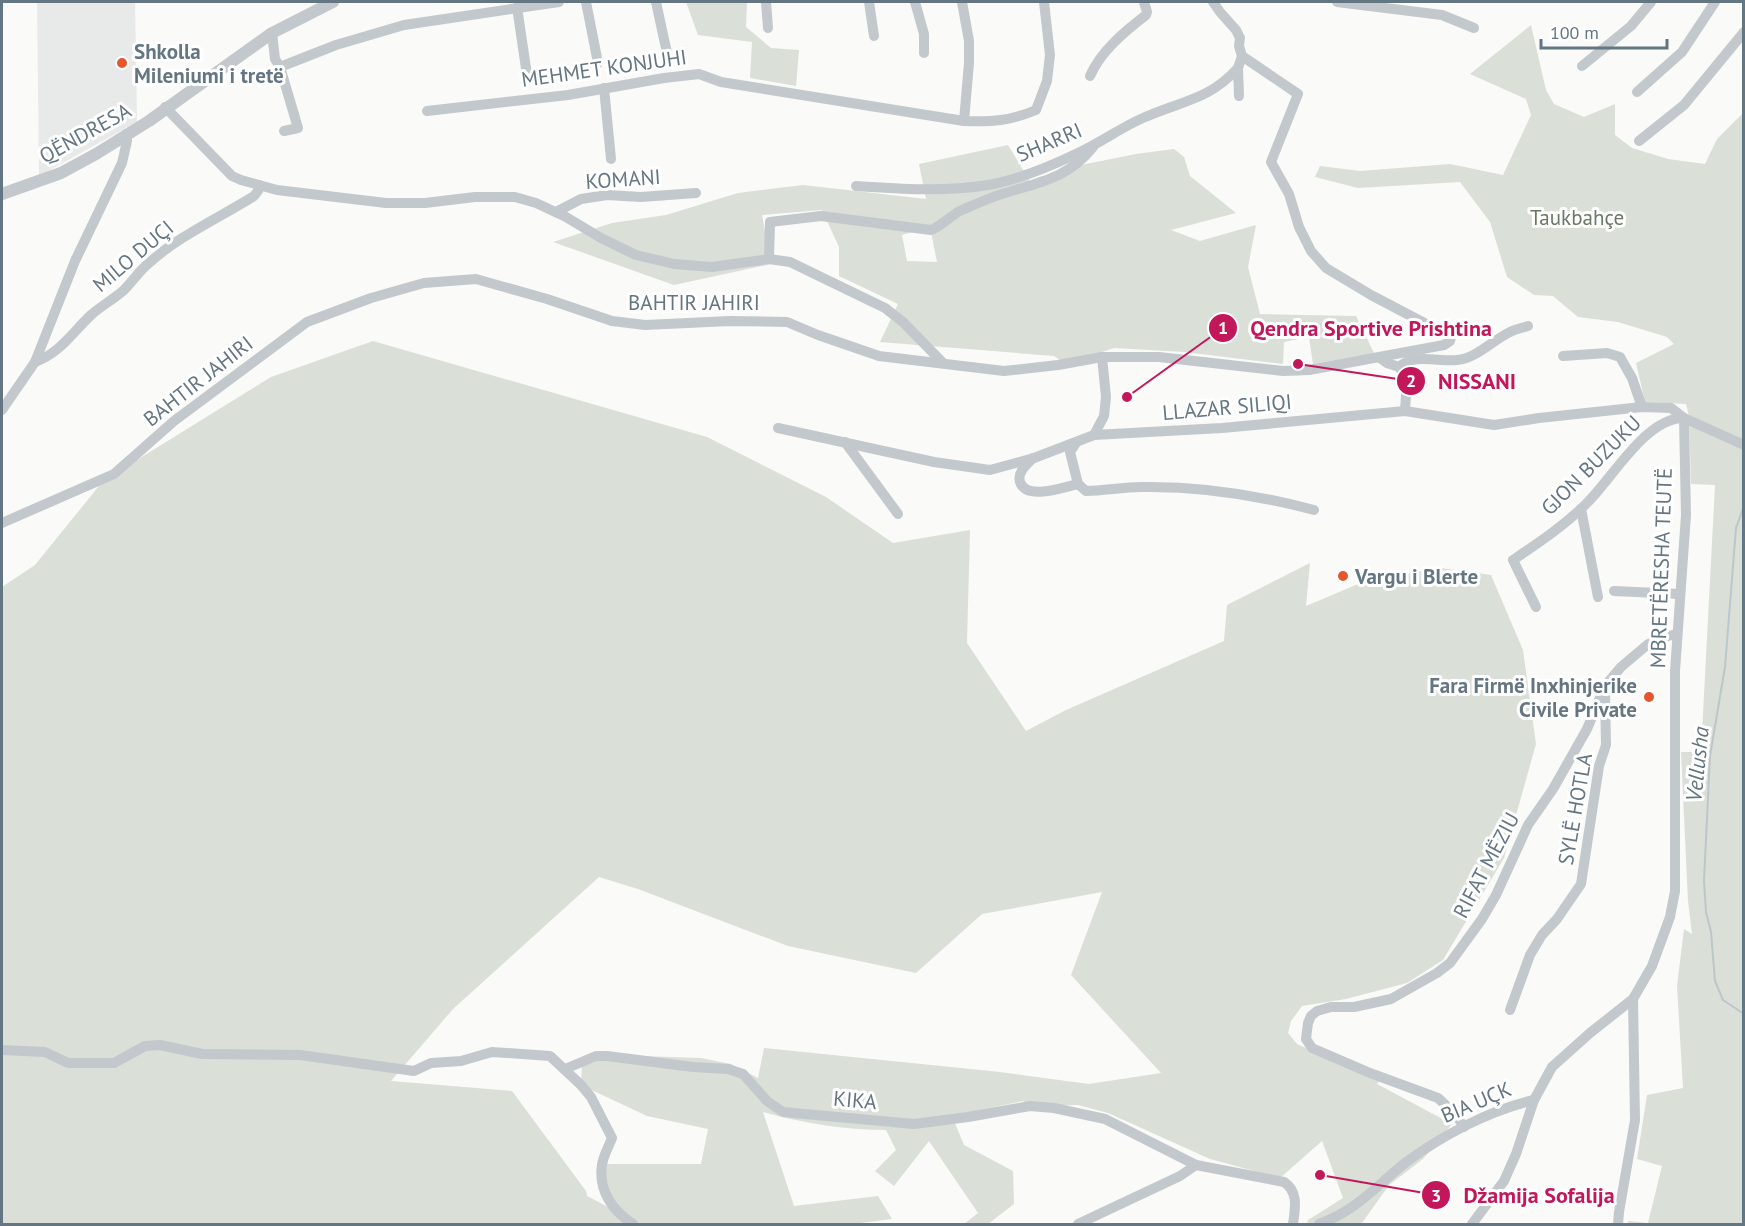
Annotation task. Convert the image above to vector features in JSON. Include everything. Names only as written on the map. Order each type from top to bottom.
[{"type":"street","name":"QËNDRESA","points":[[2,194],[61,173],[148,121],[272,33],[333,2]]},
{"type":"street","points":[[280,67],[336,45],[404,25],[559,2]]},
{"type":"street","points":[[586,2],[598,63]]},
{"type":"street","points":[[656,2],[666,53]]},
{"type":"street","points":[[766,2],[768,28]]},
{"type":"street","points":[[869,2],[874,36]]},
{"type":"street","points":[[915,2],[924,34],[924,53]]},
{"type":"street","points":[[962,2],[969,41],[964,121]]},
{"type":"street","name":"MEHMET KONJUHI","points":[[427,111],[568,95],[699,74],[721,82],[964,121],[988,122],[1015,119],[1036,110],[1047,81],[1050,55],[1044,2]]},
{"type":"street","points":[[1090,76],[1097,60],[1128,29],[1146,15],[1144,2]]},
{"type":"street","points":[[1213,2],[1240,38],[1239,46],[1242,56],[1238,68],[1239,96]]},
{"type":"street","points":[[1337,2],[1442,15],[1474,28]]},
{"type":"street","points":[[1582,66],[1631,26],[1651,2]]},
{"type":"street","points":[[1637,92],[1682,52],[1715,2]]},
{"type":"street","points":[[517,7],[527,75]]},
{"type":"street","points":[[1639,141],[1684,105],[1743,32]]},
{"type":"street","points":[[272,33],[275,59],[280,67],[298,128],[284,131]]},
{"type":"street","name":"BAHTIR JAHIRI","points":[[2,523],[114,474],[174,422],[307,322],[371,298],[424,283],[476,279],[547,299],[612,321],[645,325],[730,321],[787,322],[879,356],[1004,370],[1058,365],[1102,357],[1159,357],[1283,371],[1309,370],[1444,345],[1451,337],[1389,305],[1326,268],[1311,251],[1299,227],[1289,194],[1271,162],[1298,94],[1242,56]]},
{"type":"street","name":"SHARRI","points":[[856,186],[925,190],[989,185],[1049,165],[1143,118],[1207,94],[1224,83],[1238,68]]},
{"type":"street","points":[[604,88],[611,159]]},
{"type":"street","points":[[165,107],[232,176],[277,190],[386,203],[424,203],[476,197],[515,197],[536,202],[600,238],[636,255],[712,267],[769,259],[790,262],[885,308],[903,322],[943,363]]},
{"type":"street","points":[[2,410],[35,362],[66,280],[122,163],[127,141],[126,134]]},
{"type":"street","points":[[769,259],[770,222],[821,216],[931,230],[959,211],[1002,194],[1049,181],[1082,161],[1095,144]]},
{"type":"street","name":"MILO DUÇI","points":[[35,362],[53,354],[91,315],[124,290],[150,261],[181,238],[254,196],[258,192],[259,185]]},
{"type":"street","name":"KOMANI","points":[[556,212],[581,199],[607,195],[640,197],[696,194]]},
{"type":"street","points":[[1399,367],[1404,361],[1459,360],[1474,355],[1511,331],[1528,326]]},
{"type":"street","points":[[1563,356],[1607,353],[1620,357],[1632,378],[1642,407]]},
{"type":"street","points":[[1094,435],[1104,416],[1106,397],[1102,357]]},
{"type":"street","points":[[1380,358],[1399,367],[1407,379],[1405,411]]},
{"type":"street","name":"LLAZAR SILIQI","points":[[778,428],[934,462],[990,470],[1034,458],[1094,435],[1222,428],[1405,411],[1494,425],[1642,407],[1671,408],[1684,418],[1743,445]]},
{"type":"street","name":"GJON BUZUKU","points":[[1536,607],[1513,560],[1581,509],[1650,432],[1673,418],[1684,418]]},
{"type":"street","name":"MBRETËRESHA TEUTË","points":[[1633,999],[1652,966],[1670,917],[1675,891],[1677,634],[1686,515],[1684,418]]},
{"type":"street","points":[[845,442],[898,514]]},
{"type":"street","points":[[1076,443],[1070,452],[1078,484],[1086,491],[1140,487],[1227,492],[1270,498],[1314,510]]},
{"type":"street","points":[[1034,458],[1026,464],[1019,475],[1024,489],[1032,493],[1078,484]]},
{"type":"street","points":[[1581,509],[1598,597]]},
{"type":"street","points":[[1614,591],[1680,594]]},
{"type":"street","points":[[1605,686],[1621,667],[1647,645],[1677,634]]},
{"type":"street","name":"SYLË HOTLA","points":[[1510,1010],[1530,955],[1542,935],[1581,884],[1599,766],[1606,745],[1605,686]]},
{"type":"street","name":"RIFAT MËZIU","points":[[1464,1127],[1455,1114],[1438,1098],[1312,1048],[1306,1039],[1308,1023],[1311,1016],[1323,1009],[1391,999],[1450,963],[1482,920],[1496,895],[1528,825],[1587,729],[1605,686]]},
{"type":"street","points":[[1618,1224],[1635,1120],[1633,999]]},
{"type":"street","name":"BIA UÇK","points":[[1319,1224],[1334,1219],[1357,1206],[1433,1143],[1513,1106],[1534,1100],[1552,1067],[1633,999]]},
{"type":"street","points":[[2,1050],[45,1052],[68,1063],[114,1063],[145,1046],[159,1045],[202,1054],[300,1055],[414,1071],[431,1063],[461,1061],[492,1052],[550,1056],[591,1097],[612,1138],[602,1164],[606,1195],[615,1210],[633,1224]]},
{"type":"street","name":"KIKA","points":[[565,1069],[596,1056],[728,1069],[743,1074],[767,1101],[783,1112],[914,1124],[1030,1106],[1054,1108],[1105,1119],[1196,1165],[1284,1182],[1293,1192],[1295,1205],[1293,1224]]},
{"type":"street","points":[[1472,1224],[1494,1197],[1508,1173],[1534,1100]]},
{"type":"street","points":[[1078,1224],[1180,1176],[1196,1165]]},
{"type":"shaded area","points":[[37,2],[135,2],[137,122],[39,176]]},
{"type":"green space","points":[[686,2],[747,2],[746,27],[771,48],[799,50],[796,86],[750,78],[752,42],[698,35]]},
{"type":"green space","name":"Taukbahçe","points":[[1531,25],[1546,90],[1554,104],[1584,117],[1615,104],[1615,135],[1632,148],[1668,159],[1705,164],[1717,139],[1743,113],[1743,1224],[1628,1224],[1628,1221],[1648,1223],[1662,1166],[1637,1159],[1647,1095],[1683,1088],[1677,986],[1684,929],[1692,934],[1688,901],[1681,752],[1701,752],[1715,485],[1691,484],[1689,416],[1686,404],[1645,402],[1636,363],[1674,344],[1667,337],[1618,322],[1578,317],[1553,296],[1534,295],[1507,277],[1490,222],[1460,182],[1358,188],[1315,177],[1320,166],[1360,171],[1450,164],[1503,175],[1531,115],[1526,99],[1470,74]]},
{"type":"green space","points":[[1008,145],[1031,183],[1061,169],[1174,149],[1184,157],[1190,176],[1236,213],[1171,230],[1200,241],[1256,225],[1248,267],[1260,314],[1356,316],[1374,353],[1313,364],[1309,337],[1284,342],[1283,364],[1184,352],[1114,348],[1066,364],[1054,356],[880,342],[898,304],[839,276],[839,247],[822,210],[762,215],[771,264],[674,285],[553,242],[612,223],[666,215],[738,193],[803,185],[926,199],[919,164]],"holes":[[[930,227],[937,262],[907,261],[902,235]]]},
{"type":"green space","points":[[373,341],[707,437],[826,497],[893,543],[970,530],[967,643],[1026,731],[1066,710],[1224,641],[1227,605],[1310,563],[1306,606],[1370,579],[1441,568],[1491,575],[1523,650],[1536,744],[1504,858],[1443,960],[1407,983],[1346,999],[1302,1006],[1291,1021],[1288,1033],[1297,1044],[1379,1081],[1377,1084],[1452,1124],[1423,1159],[1389,1185],[1362,1223],[1365,1224],[1307,1224],[1308,1220],[1343,1198],[1322,1141],[1280,1178],[1210,1159],[1108,1113],[1078,1105],[1030,1106],[1023,1101],[952,1116],[964,1145],[1013,1171],[1014,1204],[988,1224],[964,1224],[978,1213],[929,1141],[894,1186],[875,1171],[896,1150],[886,1130],[824,1125],[763,1112],[794,1206],[878,1196],[892,1219],[852,1224],[2,1224],[2,587],[35,565],[103,481],[271,377]],"holes":[[[599,877],[638,889],[788,946],[916,973],[982,914],[1102,892],[1071,975],[1161,1073],[1089,1084],[1000,1072],[764,1048],[758,1078],[731,1064],[701,1058],[610,1055],[582,1065],[581,1085],[647,1116],[708,1129],[701,1164],[602,1164],[614,1210],[587,1196],[586,1191],[512,1091],[391,1081],[453,1009]]]},
{"type":"waterway","name":"Vellusha","points":[[1744,506],[1736,528],[1725,667],[1710,756],[1704,881],[1715,981],[1723,1000],[1744,1014]]},
{"type":"place","name":"Shkolla Mileniumi i tretë","points":[[122,63]]},
{"type":"place","name":"NISSANI","points":[[1298,364]]},
{"type":"place","name":"Qendra Sportive Prishtina","points":[[1127,397]]},
{"type":"place","name":"Vargu i Blerte","points":[[1343,576]]},
{"type":"place","name":"Fara Firmë Inxhinjerike Civile Private","points":[[1649,697]]},
{"type":"place","name":"Džamija Sofalija","points":[[1320,1175]]}]
